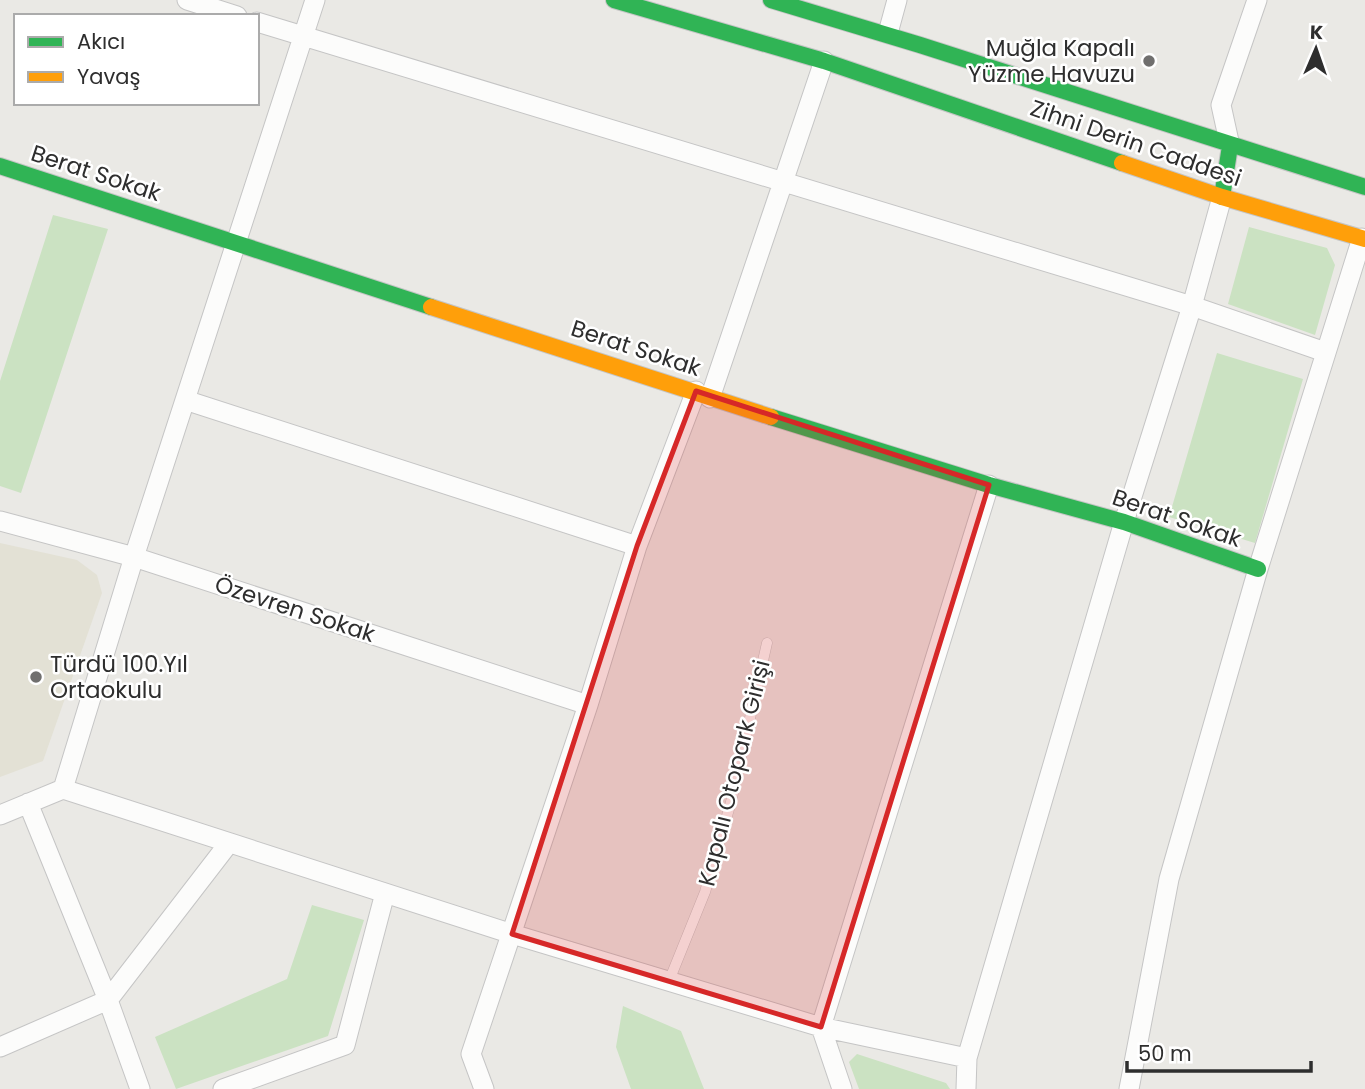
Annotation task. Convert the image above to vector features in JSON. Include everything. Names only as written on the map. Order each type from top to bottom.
[{"type":"main road","name":"Zihni Derin Caddesi","points":[[614,0],[824,61],[1222,197],[1364,234]]},
{"type":"main road","name":"Zihni Derin Caddesi","points":[[771,0],[888,33],[1230,146],[1365,187]]},
{"type":"main road","points":[[1222,197],[1230,146]]},
{"type":"main road","name":"Berat Sokak","points":[[0,166],[989,485],[1124,522],[1258,569]]},
{"type":"street","points":[[187,0],[231,14]]},
{"type":"street","points":[[63,789],[134,557],[315,0]]},
{"type":"street","points":[[888,33],[897,0]]},
{"type":"street","points":[[1230,146],[1221,104],[1257,0]]},
{"type":"street","points":[[259,23],[1192,306],[1325,352]]},
{"type":"street","points":[[484,1089],[471,1054],[588,705],[637,546],[703,394],[824,61]]},
{"type":"street","points":[[966,1089],[967,1058],[1124,522],[1192,306],[1222,197]]},
{"type":"street","points":[[1129,1089],[1169,878],[1258,569],[1364,234]]},
{"type":"street","points":[[185,400],[637,546]]},
{"type":"street","points":[[842,1089],[821,1027],[989,485]]},
{"type":"street","name":"Özevren Sokak","points":[[0,521],[134,557],[588,705]]},
{"type":"street","points":[[0,815],[63,789],[512,934],[821,1027],[967,1058]]},
{"type":"street","points":[[28,803],[108,1000],[140,1089]]},
{"type":"street","points":[[0,1046],[108,1000],[229,843]]},
{"type":"street","points":[[223,1089],[345,1045],[385,893]]},
{"type":"lane","name":"Kapalı Otopark Girişi","points":[[669,981],[705,892],[731,802],[766,643]]},
{"type":"highlighted area","points":[[696,391],[989,485],[821,1027],[512,934],[637,546]]},
{"type":"shaded area","name":"Türdü 100.Yıl Ortaokulu","points":[[0,543],[77,560],[97,575],[102,593],[43,761],[0,777]]},
{"type":"green space","points":[[53,215],[108,229],[21,493],[0,486],[0,381]]},
{"type":"green space","points":[[1249,227],[1327,248],[1335,265],[1315,335],[1228,304]]},
{"type":"green space","points":[[1217,353],[1303,379],[1255,543],[1169,517]]},
{"type":"green space","points":[[312,905],[364,920],[328,1036],[176,1089],[155,1037],[287,979]]},
{"type":"green space","points":[[623,1006],[681,1031],[704,1089],[631,1089],[616,1047]]},
{"type":"green space","points":[[857,1054],[946,1083],[950,1089],[859,1089],[849,1062]]},
{"type":"traffic: fast","points":[[614,0],[824,61],[1122,163]]},
{"type":"traffic: fast","points":[[771,0],[1365,187]]},
{"type":"traffic: fast","points":[[1222,197],[1230,146]]},
{"type":"traffic: fast","points":[[0,166],[431,307]]},
{"type":"traffic: fast","points":[[771,417],[989,485],[1124,522],[1258,569]]},
{"type":"traffic: slow","points":[[1122,163],[1222,197],[1365,239]]},
{"type":"traffic: slow","points":[[431,307],[771,417]]},
{"type":"place","name":"Muğla Kapalı Yüzme Havuzu","points":[[1149,61]]},
{"type":"place","name":"Türdü 100.Yıl Ortaokulu","points":[[36,677]]}]
